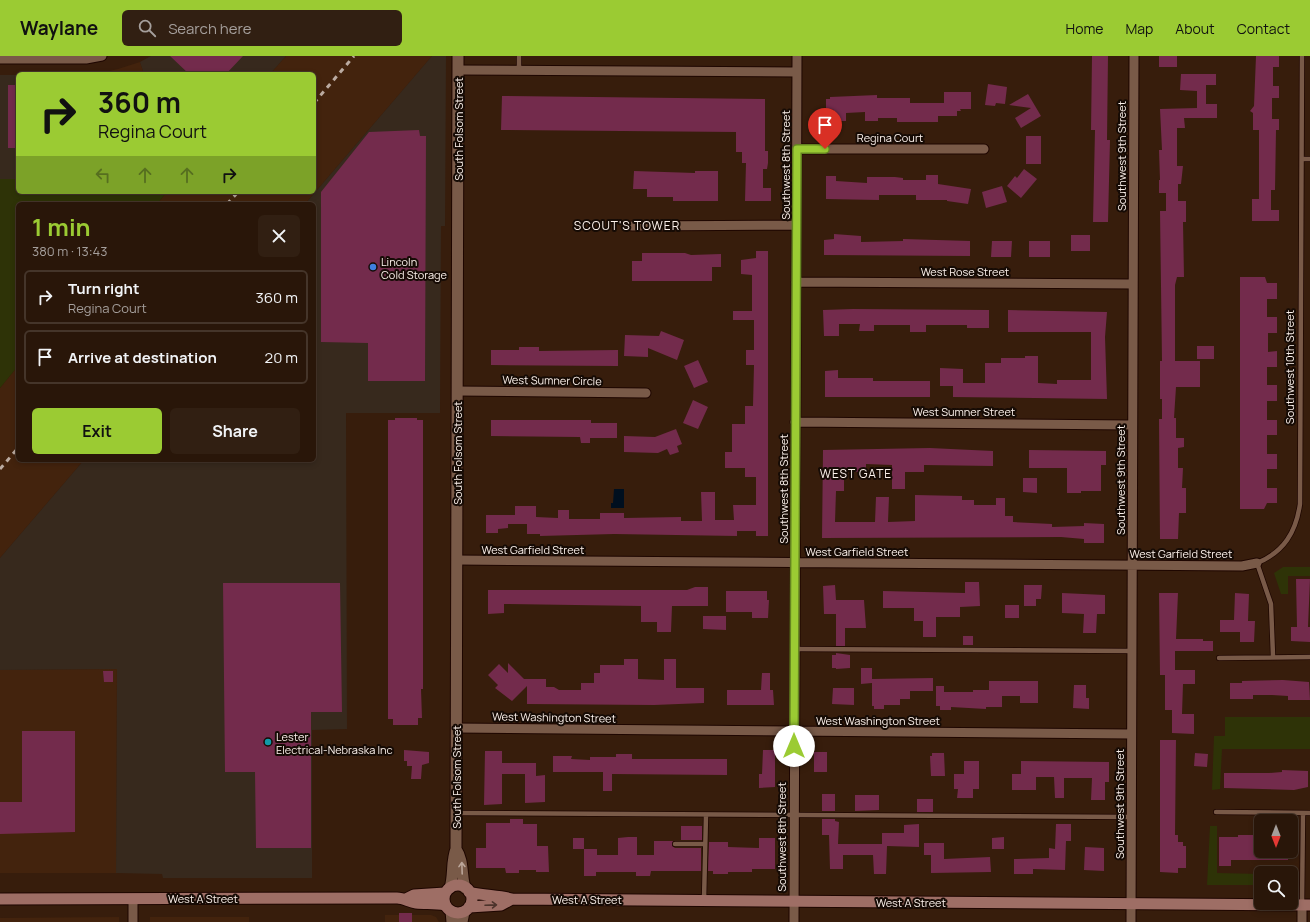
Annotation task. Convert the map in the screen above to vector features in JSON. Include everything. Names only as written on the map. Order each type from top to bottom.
[{"type":"main road","points":[[458,886],[467,890],[471,901],[465,914],[449,913],[444,900],[448,891],[458,886]]},
{"type":"main road","name":"West A Street","points":[[467,890],[480,895],[500,896],[512,899],[1306,905]]},
{"type":"main road","name":"West A Street","points":[[0,899],[406,898],[414,895],[448,891]]},
{"type":"main road","name":"West A Street","points":[[406,898],[415,903],[438,903],[449,913]]},
{"type":"main road","name":"West A Street","points":[[465,914],[501,905],[512,899]]},
{"type":"street","points":[[0,59],[86,58],[102,56]]},
{"type":"street","name":"South Folsom Street","points":[[448,891],[453,879],[453,857],[456,849],[458,56]]},
{"type":"street","name":"Southwest 8th Street","points":[[794,922],[793,816],[797,56]]},
{"type":"street","name":"Southwest 9th Street","points":[[1131,922],[1134,56]]},
{"type":"street","points":[[458,70],[797,72]]},
{"type":"street","name":"Regina Court","points":[[797,149],[984,149]]},
{"type":"street","points":[[632,226],[796,226]]},
{"type":"street","name":"West Rose Street","points":[[796,282],[1133,284]]},
{"type":"street","name":"West Sumner Circle","points":[[457,391],[646,393]]},
{"type":"street","name":"West Sumner Street","points":[[795,422],[1132,425]]},
{"type":"street","name":"West Garfield Street","points":[[457,560],[1242,566],[1257,563]]},
{"type":"street","name":"West Washington Street","points":[[456,728],[1132,734]]},
{"type":"street","name":"South Folsom Street","points":[[456,849],[462,857],[462,879],[467,890]]},
{"type":"street","points":[[133,898],[133,922]]},
{"type":"street","points":[[1302,922],[1306,905]]},
{"type":"lane","points":[[519,56],[519,70]]},
{"type":"lane","name":"Southwest 10th Street","points":[[1257,563],[1276,553],[1289,539],[1298,519],[1300,504],[1302,56]]},
{"type":"lane","points":[[1302,159],[1310,159]]},
{"type":"lane","points":[[1257,563],[1271,604],[1273,656]]},
{"type":"lane","points":[[794,649],[1132,651]]},
{"type":"lane","points":[[1219,658],[1262,658],[1273,656],[1310,657]]},
{"type":"lane","points":[[1216,812],[1310,813]]},
{"type":"lane","points":[[456,813],[1131,817]]},
{"type":"lane","points":[[1303,813],[1306,905]]},
{"type":"lane","points":[[704,900],[706,815]]},
{"type":"lane","points":[[674,844],[706,844]]},
{"type":"shaded area","points":[[151,56],[286,56],[272,72],[143,72],[140,62]]},
{"type":"shaded area","points":[[286,56],[432,56],[316,191],[316,72],[272,72]]},
{"type":"shaded area","points":[[432,56],[446,56],[445,226],[441,226],[440,413],[346,413],[347,729],[312,730],[312,878],[163,878],[162,874],[116,873],[117,669],[0,670],[0,558],[82,462],[316,462],[316,202],[307,202],[314,194],[316,194],[316,191]]},
{"type":"shaded area","points":[[140,62],[143,72],[105,72]]},
{"type":"shaded area","points":[[0,75],[16,75],[16,179],[0,179]]},
{"type":"shaded area","points":[[165,194],[314,194],[307,202],[159,202]]},
{"type":"shaded area","points":[[16,368],[16,462],[82,462],[0,558],[0,388]]},
{"type":"shaded area","points":[[117,669],[116,873],[0,873],[0,670]]},
{"type":"shaded area","points":[[385,915],[431,915],[436,917],[439,922],[385,922]]},
{"type":"shaded area","points":[[119,917],[119,922],[0,922],[0,918]]},
{"type":"shaded area","points":[[150,917],[249,917],[249,922],[150,922]]},
{"type":"green space","points":[[0,179],[16,179],[16,194],[165,194],[159,202],[16,202],[16,368],[0,388]]},
{"type":"green space","points":[[1283,567],[1310,567],[1310,576],[1288,576],[1288,594],[1281,594],[1274,573]]},
{"type":"green space","points":[[1225,717],[1310,717],[1310,749],[1222,749],[1220,789],[1212,790],[1214,736],[1225,736]]},
{"type":"green space","points":[[1210,826],[1217,826],[1217,873],[1254,874],[1254,885],[1207,885]]},
{"type":"water","points":[[614,489],[624,489],[624,508],[611,508]]},
{"type":"building","points":[[170,56],[243,56],[228,72],[187,72]]},
{"type":"building","points":[[1092,56],[1108,56],[1107,140],[1110,140],[1108,222],[1093,222],[1095,130],[1091,130]]},
{"type":"building","points":[[1159,56],[1177,56],[1177,67],[1159,67]]},
{"type":"building","points":[[1256,56],[1279,56],[1279,67],[1273,67],[1273,86],[1279,86],[1279,98],[1272,98],[1272,119],[1279,119],[1279,130],[1276,130],[1275,190],[1271,190],[1271,210],[1279,210],[1279,221],[1252,221],[1252,199],[1259,199],[1259,130],[1253,130],[1253,113],[1250,111],[1254,106]]},
{"type":"building","points":[[1181,74],[1216,74],[1216,85],[1206,85],[1206,104],[1217,104],[1217,118],[1184,118],[1185,128],[1177,128],[1177,166],[1183,166],[1181,184],[1178,184],[1178,201],[1186,201],[1186,222],[1183,222],[1184,277],[1177,277],[1175,285],[1175,361],[1200,361],[1200,387],[1176,387],[1174,418],[1176,418],[1176,438],[1184,438],[1184,447],[1178,448],[1178,468],[1183,468],[1182,488],[1186,488],[1186,513],[1179,513],[1178,539],[1160,539],[1159,419],[1162,419],[1162,399],[1160,399],[1160,361],[1162,361],[1160,211],[1166,211],[1166,193],[1159,193],[1159,150],[1162,150],[1160,109],[1197,108],[1197,91],[1180,90]]},
{"type":"building","points":[[988,84],[1007,87],[1005,104],[996,103],[995,106],[985,105]]},
{"type":"building","points":[[8,85],[16,85],[16,148],[8,148]]},
{"type":"building","points":[[944,92],[971,92],[971,109],[960,109],[961,111],[957,111],[957,116],[938,116],[938,122],[897,122],[897,118],[878,118],[878,121],[865,121],[865,112],[846,113],[846,121],[834,121],[834,110],[826,109],[826,99],[830,99],[830,97],[877,95],[877,98],[910,98],[910,103],[944,103]]},
{"type":"building","points":[[1028,94],[1041,116],[1021,128],[1015,118],[1031,108],[1009,105]]},
{"type":"building","points":[[502,96],[765,99],[765,151],[768,151],[768,163],[767,169],[763,169],[763,188],[771,188],[771,201],[745,201],[746,163],[742,163],[742,152],[736,152],[736,132],[501,130]]},
{"type":"building","name":"Lincoln Cold Storage","points":[[419,130],[420,136],[426,136],[425,381],[368,381],[368,343],[321,342],[321,192],[369,132]]},
{"type":"building","points":[[1026,136],[1041,136],[1041,164],[1026,164]]},
{"type":"building","points":[[1024,169],[1037,179],[1021,198],[1007,186],[1015,176],[1017,178]]},
{"type":"building","points":[[634,171],[695,173],[695,171],[718,171],[718,201],[673,201],[673,197],[647,197],[647,189],[633,189]]},
{"type":"building","points":[[926,175],[938,175],[938,184],[971,189],[968,204],[947,200],[916,200],[916,195],[879,195],[879,200],[826,199],[826,176],[836,176],[836,181],[867,183],[867,177],[895,177],[903,178],[903,180],[926,180]]},
{"type":"building","points":[[1002,186],[1007,202],[986,208],[982,192]]},
{"type":"building","points":[[834,234],[861,236],[861,242],[903,241],[903,239],[970,241],[970,256],[824,255],[824,240],[834,239]]},
{"type":"building","points":[[1071,235],[1090,235],[1090,251],[1071,251]]},
{"type":"building","points":[[992,241],[1012,241],[1011,257],[991,257]]},
{"type":"building","points":[[1029,241],[1050,241],[1050,257],[1029,257]]},
{"type":"building","points":[[756,251],[768,251],[768,536],[756,536],[756,531],[737,531],[737,536],[614,534],[540,536],[540,534],[527,534],[527,524],[508,524],[508,528],[498,529],[498,533],[486,533],[486,515],[515,515],[515,506],[536,506],[536,517],[558,518],[558,510],[569,510],[569,519],[600,519],[600,513],[624,513],[624,518],[681,517],[681,521],[702,521],[701,492],[715,492],[715,520],[734,520],[733,505],[756,505],[756,477],[745,477],[745,468],[725,468],[725,452],[732,452],[732,424],[745,424],[745,406],[753,406],[754,365],[746,365],[746,350],[754,350],[754,320],[733,320],[733,311],[752,311],[752,275],[741,274],[741,260],[756,258]]},
{"type":"building","points":[[642,253],[685,253],[691,255],[721,254],[721,267],[712,267],[712,281],[632,281],[632,261],[642,261]]},
{"type":"building","points":[[1240,277],[1265,277],[1267,283],[1277,283],[1277,299],[1267,299],[1267,317],[1277,317],[1277,333],[1268,333],[1268,352],[1277,351],[1277,367],[1267,367],[1267,385],[1277,385],[1277,401],[1267,401],[1267,420],[1277,420],[1277,435],[1267,435],[1267,454],[1277,454],[1277,469],[1267,469],[1267,488],[1277,488],[1277,503],[1267,503],[1264,509],[1240,509]]},
{"type":"building","points":[[823,310],[989,310],[989,328],[967,328],[967,325],[926,325],[926,332],[910,332],[910,325],[874,325],[874,331],[859,331],[860,324],[839,324],[839,336],[824,336]]},
{"type":"building","points":[[1008,310],[1107,312],[1105,337],[1107,399],[953,397],[953,386],[940,386],[940,368],[963,369],[963,383],[985,383],[985,363],[1001,363],[1001,358],[1025,358],[1025,356],[1038,356],[1038,383],[1057,384],[1057,380],[1091,380],[1091,332],[1008,332]]},
{"type":"building","points":[[661,331],[684,340],[677,360],[648,348],[648,357],[624,356],[625,335],[659,336]]},
{"type":"building","points":[[1197,346],[1214,346],[1214,359],[1197,359]]},
{"type":"building","points":[[519,347],[539,347],[539,351],[618,350],[618,366],[491,365],[491,350],[519,350]]},
{"type":"building","points":[[698,360],[708,382],[694,388],[684,366]]},
{"type":"building","points":[[838,370],[838,378],[873,378],[873,381],[930,381],[930,397],[825,397],[825,371]]},
{"type":"building","points":[[693,400],[708,407],[698,429],[683,423]]},
{"type":"building","points":[[395,418],[417,418],[417,420],[423,420],[423,689],[421,689],[422,718],[418,718],[418,725],[393,725],[393,719],[388,719],[388,420],[395,420]]},
{"type":"building","points":[[491,420],[591,420],[591,423],[617,423],[617,438],[590,438],[590,443],[581,443],[580,437],[491,436]]},
{"type":"building","points":[[676,429],[682,444],[677,446],[679,452],[670,455],[667,449],[658,453],[624,452],[624,436],[655,437]]},
{"type":"building","points":[[930,448],[993,451],[993,466],[924,465],[924,472],[905,472],[905,489],[892,489],[892,465],[866,464],[866,472],[844,472],[844,491],[836,491],[835,522],[875,522],[876,497],[889,497],[888,522],[915,521],[915,495],[962,496],[962,500],[974,500],[974,505],[996,505],[996,498],[1005,498],[1005,516],[1013,516],[1013,522],[1052,524],[1052,527],[1084,526],[1084,523],[1104,524],[1104,543],[1084,543],[1084,539],[1061,537],[822,538],[823,450]]},
{"type":"building","points":[[1029,450],[1106,451],[1106,465],[1101,465],[1101,491],[1067,493],[1067,468],[1029,468]]},
{"type":"building","points":[[1023,478],[1037,478],[1037,493],[1023,492]]},
{"type":"building","points":[[1296,579],[1310,579],[1308,627],[1310,627],[1310,642],[1291,641],[1291,627],[1297,627]]},
{"type":"building","points":[[965,582],[979,582],[980,606],[960,607],[960,617],[936,617],[936,637],[923,637],[923,621],[914,621],[914,608],[883,608],[883,591],[965,593]]},
{"type":"building","name":"Lester Electrical-Nebraska Inc","points":[[223,583],[340,583],[342,712],[311,712],[311,848],[256,848],[255,772],[225,772]]},
{"type":"building","points":[[835,585],[836,600],[864,600],[866,628],[845,628],[845,646],[836,646],[836,614],[824,614],[823,586]]},
{"type":"building","points":[[1024,585],[1042,585],[1041,599],[1036,599],[1036,606],[1024,606]]},
{"type":"building","points":[[695,587],[708,587],[708,606],[672,606],[671,632],[657,632],[657,622],[641,622],[641,606],[504,604],[504,613],[488,614],[488,590],[687,590]]},
{"type":"building","points":[[726,591],[767,591],[767,600],[769,600],[768,618],[752,618],[752,612],[726,612]]},
{"type":"building","points":[[1062,593],[1105,595],[1105,614],[1097,614],[1096,633],[1083,633],[1084,614],[1062,613]]},
{"type":"building","points":[[1159,593],[1178,593],[1176,639],[1203,639],[1203,641],[1213,641],[1213,651],[1175,651],[1175,670],[1195,670],[1195,684],[1183,684],[1182,714],[1194,714],[1194,734],[1172,733],[1172,710],[1165,710],[1165,675],[1160,675]]},
{"type":"building","points":[[1235,593],[1249,594],[1248,621],[1255,621],[1254,642],[1240,642],[1240,632],[1220,632],[1220,620],[1234,620]]},
{"type":"building","points":[[1005,605],[1019,605],[1019,618],[1005,618]]},
{"type":"building","points":[[703,616],[726,616],[726,630],[703,629]]},
{"type":"building","points":[[963,636],[973,636],[973,645],[963,645]]},
{"type":"building","points":[[836,653],[850,655],[850,668],[832,668],[832,655],[836,655]]},
{"type":"building","points":[[624,659],[638,659],[638,679],[664,680],[664,659],[676,659],[676,688],[704,688],[704,703],[654,705],[527,704],[527,686],[512,701],[495,688],[498,685],[488,675],[499,664],[508,673],[508,663],[524,679],[546,679],[546,687],[554,687],[559,690],[581,690],[581,683],[594,683],[594,673],[600,673],[600,665],[624,665]]},
{"type":"building","points":[[861,668],[872,668],[872,679],[933,678],[933,691],[910,691],[910,699],[900,699],[900,705],[884,705],[884,709],[874,709],[874,706],[872,706],[872,683],[861,684]]},
{"type":"building","points":[[103,671],[113,671],[113,682],[104,682]]},
{"type":"building","points":[[762,673],[770,673],[770,690],[773,690],[774,705],[727,705],[727,690],[761,690]]},
{"type":"building","points":[[1283,680],[1309,682],[1310,700],[1288,700],[1288,696],[1272,695],[1253,695],[1253,699],[1230,699],[1230,683],[1242,683],[1242,681]]},
{"type":"building","points":[[989,681],[1038,681],[1038,703],[1020,703],[1020,696],[1002,696],[1002,707],[986,707],[986,709],[951,707],[951,710],[940,710],[940,706],[936,706],[936,686],[944,686],[944,692],[973,692],[973,690],[989,690]]},
{"type":"building","points":[[1074,685],[1086,685],[1086,698],[1089,698],[1089,709],[1073,708]]},
{"type":"building","points":[[833,688],[854,688],[854,705],[832,704]]},
{"type":"building","points":[[22,731],[75,731],[75,832],[0,834],[0,802],[22,802]]},
{"type":"building","points":[[1160,740],[1176,740],[1175,835],[1178,835],[1178,842],[1183,842],[1183,846],[1186,846],[1186,868],[1178,868],[1178,873],[1160,872]]},
{"type":"building","points":[[404,750],[429,752],[429,763],[422,765],[421,779],[411,779],[412,766],[407,766],[407,761],[404,761]]},
{"type":"building","points":[[763,750],[775,750],[775,787],[759,788],[759,774],[762,774]]},
{"type":"building","points":[[485,751],[502,751],[502,763],[536,763],[536,776],[545,775],[545,802],[525,803],[525,774],[502,774],[502,804],[484,805]]},
{"type":"building","points":[[814,752],[827,752],[827,772],[814,772]]},
{"type":"building","points":[[932,753],[944,753],[945,776],[931,776],[930,756],[932,756]]},
{"type":"building","points":[[1195,753],[1208,754],[1207,767],[1194,766]]},
{"type":"building","points":[[616,754],[632,754],[632,759],[727,759],[727,775],[612,774],[612,791],[603,791],[603,772],[553,772],[553,756],[572,756],[571,759],[590,760],[590,757],[616,757]]},
{"type":"building","points":[[964,761],[979,761],[979,789],[973,789],[973,798],[957,798],[958,789],[954,789],[954,774],[964,774]]},
{"type":"building","points":[[1021,761],[1109,762],[1109,782],[1105,782],[1105,800],[1091,800],[1092,778],[1064,778],[1064,798],[1055,798],[1054,777],[1036,777],[1036,790],[1012,790],[1012,774],[1021,774]]},
{"type":"building","points":[[1282,770],[1308,771],[1308,787],[1294,790],[1224,788],[1224,773],[1269,773],[1282,772]]},
{"type":"building","points":[[822,794],[835,794],[835,811],[822,811]]},
{"type":"building","points":[[855,795],[879,795],[879,810],[855,811]]},
{"type":"building","points":[[917,799],[933,799],[933,812],[917,812]]},
{"type":"building","points":[[510,819],[523,819],[523,824],[537,824],[537,846],[548,846],[549,872],[519,870],[519,873],[506,873],[505,868],[476,868],[476,848],[486,848],[486,823],[510,823]]},
{"type":"building","points":[[822,819],[835,819],[835,821],[839,822],[838,844],[882,844],[882,833],[904,833],[904,825],[919,824],[919,847],[887,846],[886,874],[874,874],[873,855],[843,855],[843,869],[830,869],[829,835],[822,835]]},
{"type":"building","points":[[1056,824],[1071,824],[1071,841],[1066,841],[1065,870],[1033,869],[1033,874],[1014,874],[1014,859],[1049,858],[1049,848],[1055,849]]},
{"type":"building","points":[[681,826],[702,826],[702,840],[681,840]]},
{"type":"building","points":[[1238,835],[1254,835],[1254,858],[1288,858],[1288,860],[1231,860],[1231,866],[1219,866],[1219,837],[1238,837]]},
{"type":"building","points":[[637,837],[637,855],[654,855],[654,841],[673,841],[672,846],[675,848],[701,848],[701,871],[651,871],[650,876],[636,876],[636,872],[596,872],[596,876],[584,876],[584,849],[597,849],[597,855],[618,855],[618,838]]},
{"type":"building","points":[[1004,837],[1004,849],[992,849],[992,838]]},
{"type":"building","points":[[573,838],[584,838],[584,849],[573,849]]},
{"type":"building","points":[[759,838],[775,838],[775,869],[752,869],[752,872],[728,872],[728,874],[713,874],[713,871],[708,871],[709,842],[728,842],[728,847],[759,848]]},
{"type":"building","points":[[924,843],[944,843],[944,859],[990,857],[991,872],[931,873],[931,855],[924,855]]},
{"type":"building","points":[[1085,847],[1104,848],[1104,871],[1084,870]]},
{"type":"building","points":[[399,913],[412,913],[412,922],[399,922]]},
{"type":"railway","points":[[316,101],[354,56]]},
{"type":"railway","points":[[229,202],[236,194]]},
{"type":"railway","points":[[0,469],[16,450]]},
{"type":"place","name":"Lincoln Cold Storage","points":[[373,267]]},
{"type":"place","name":"Lester Electrical-Nebraska Inc","points":[[268,742]]},
{"type":"district","name":"SCOUT'S TOWER","points":[[627,225]]},
{"type":"district","name":"WEST GATE","points":[[856,473]]},
{"type":"route","points":[[794,746],[797,149],[825,149]]}]
